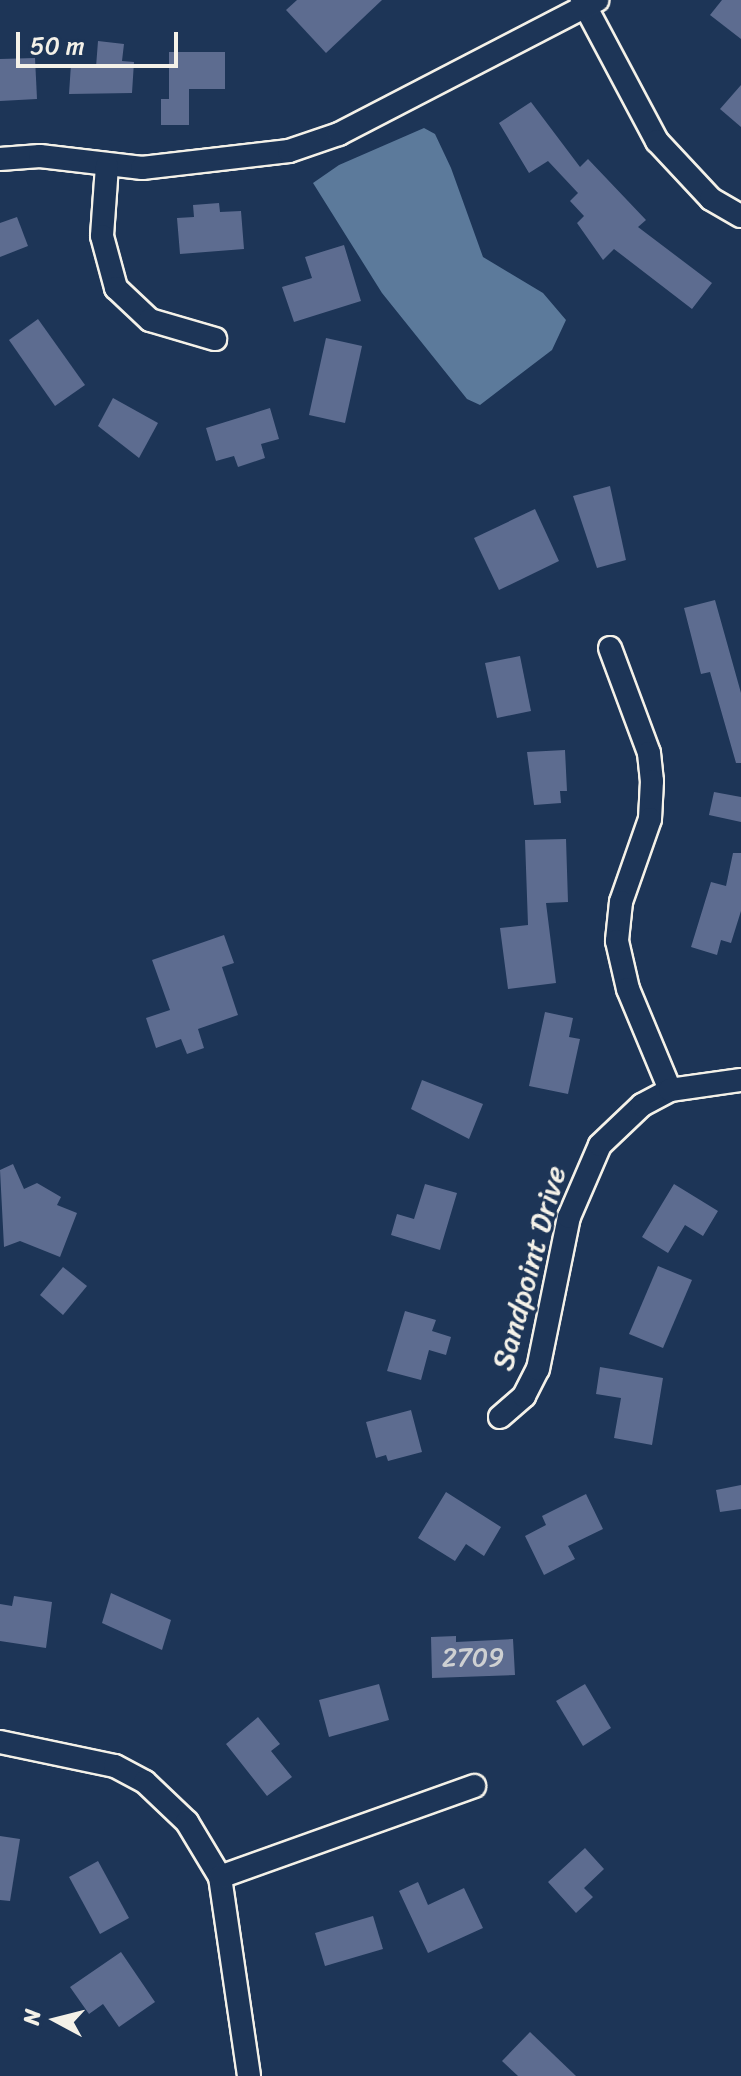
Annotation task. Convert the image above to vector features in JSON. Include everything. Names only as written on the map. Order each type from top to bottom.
[{"type":"street","points":[[0,159],[40,156],[107,166],[196,164],[317,143],[588,2],[657,141],[703,191],[741,216]]},
{"type":"street","points":[[107,166],[102,236],[116,288],[150,320],[215,339]]},
{"type":"street","points":[[610,648],[649,753],[652,781],[650,819],[621,902],[617,941],[628,989],[670,1090]]},
{"type":"street","name":"Sandpoint Drive","points":[[500,1417],[524,1396],[538,1369],[569,1217],[590,1161],[623,1120],[670,1090],[741,1080]]},
{"type":"street","points":[[0,1742],[81,1754],[145,1782],[187,1822],[220,1877],[249,2076]]},
{"type":"street","points":[[220,1877],[474,1786]]},
{"type":"water","points":[[424,128],[435,134],[451,168],[483,257],[543,293],[566,320],[552,350],[480,405],[467,399],[382,293],[313,183],[339,165]]},
{"type":"building","points":[[297,0],[382,0],[326,53],[286,10]]},
{"type":"building","points":[[722,0],[741,0],[741,39],[710,15]]},
{"type":"building","points":[[98,41],[124,44],[122,61],[134,62],[132,93],[69,94],[71,64],[96,67]]},
{"type":"building","points":[[169,52],[225,52],[225,89],[189,89],[189,125],[161,125],[161,99],[169,99]]},
{"type":"building","points":[[35,58],[37,99],[0,101],[0,59]]},
{"type":"building","points":[[741,85],[741,127],[720,109]]},
{"type":"building","points":[[531,102],[580,167],[588,159],[646,220],[638,227],[712,283],[692,309],[614,249],[603,260],[577,223],[584,216],[570,201],[578,193],[548,161],[529,173],[499,123]]},
{"type":"building","points":[[219,203],[220,212],[241,211],[244,249],[180,254],[177,218],[194,217],[193,205]]},
{"type":"building","points":[[17,217],[28,246],[0,257],[0,223]]},
{"type":"building","points":[[344,245],[361,301],[294,322],[282,287],[312,278],[305,257]]},
{"type":"building","points":[[38,319],[85,385],[55,406],[9,340]]},
{"type":"building","points":[[326,338],[362,346],[345,423],[309,415]]},
{"type":"building","points":[[113,398],[158,423],[139,458],[98,426]]},
{"type":"building","points":[[270,408],[279,439],[261,444],[265,458],[238,467],[234,456],[216,461],[206,428]]},
{"type":"building","points":[[610,486],[626,560],[597,568],[573,496]]},
{"type":"building","points":[[535,509],[559,561],[499,590],[474,538]]},
{"type":"building","points":[[715,600],[741,693],[741,763],[736,763],[710,672],[701,674],[684,608]]},
{"type":"building","points":[[520,656],[531,711],[497,718],[485,663]]},
{"type":"building","points":[[565,750],[567,791],[560,791],[561,803],[534,805],[527,752]]},
{"type":"building","points":[[714,792],[741,797],[741,822],[709,815]]},
{"type":"building","points":[[566,839],[568,902],[546,903],[556,983],[508,989],[500,928],[528,925],[525,840]]},
{"type":"building","points":[[733,853],[741,853],[741,911],[731,943],[721,940],[717,955],[691,947],[711,882],[726,886]]},
{"type":"building","points":[[224,935],[234,963],[222,967],[238,1015],[198,1029],[204,1048],[187,1054],[181,1039],[156,1048],[146,1018],[170,1010],[152,960]]},
{"type":"building","points":[[545,1012],[573,1018],[569,1037],[580,1039],[568,1094],[529,1086]]},
{"type":"building","points":[[422,1080],[483,1104],[469,1139],[411,1109]]},
{"type":"building","points":[[13,1164],[24,1189],[37,1183],[61,1197],[57,1205],[77,1213],[60,1257],[20,1241],[4,1247],[0,1170]]},
{"type":"building","points":[[425,1184],[457,1193],[440,1250],[391,1235],[397,1214],[414,1219]]},
{"type":"building","points":[[674,1184],[718,1211],[703,1236],[685,1225],[668,1253],[642,1237]]},
{"type":"building","points":[[658,1266],[692,1280],[663,1348],[629,1334]]},
{"type":"building","points":[[63,1267],[87,1286],[63,1315],[40,1295]]},
{"type":"building","points":[[405,1311],[436,1320],[432,1331],[451,1337],[446,1355],[429,1350],[421,1380],[387,1371]]},
{"type":"building","points":[[600,1367],[663,1378],[652,1445],[614,1438],[621,1398],[596,1394]]},
{"type":"building","points":[[411,1410],[422,1452],[388,1461],[386,1455],[376,1458],[366,1422]]},
{"type":"building","points":[[741,1485],[741,1509],[720,1512],[716,1490]]},
{"type":"building","points":[[446,1492],[501,1527],[484,1556],[466,1544],[455,1561],[418,1538]]},
{"type":"building","points":[[586,1494],[603,1529],[568,1546],[575,1559],[544,1575],[525,1536],[546,1525],[542,1516]]},
{"type":"building","points":[[111,1593],[171,1620],[162,1650],[102,1623]]},
{"type":"building","points":[[14,1596],[52,1602],[46,1648],[0,1641],[0,1604],[12,1606]]},
{"type":"building","points":[[456,1636],[456,1642],[513,1639],[515,1675],[432,1678],[431,1637]]},
{"type":"building","points":[[379,1684],[389,1720],[329,1737],[319,1700]]},
{"type":"building","points":[[585,1684],[611,1728],[583,1746],[556,1701]]},
{"type":"building","points":[[258,1717],[280,1744],[271,1751],[292,1777],[267,1796],[226,1744]]},
{"type":"building","points":[[0,1836],[20,1839],[10,1901],[0,1900]]},
{"type":"building","points":[[585,1848],[604,1869],[584,1888],[593,1897],[576,1913],[548,1882]]},
{"type":"building","points":[[98,1861],[129,1918],[100,1934],[69,1877]]},
{"type":"building","points":[[418,1882],[428,1905],[464,1888],[483,1928],[428,1953],[399,1891]]},
{"type":"building","points":[[373,1916],[383,1949],[325,1966],[315,1933]]},
{"type":"building","points":[[121,1952],[155,2002],[119,2027],[103,2004],[89,2014],[70,1987]]},
{"type":"building","points":[[530,2032],[576,2076],[518,2076],[502,2061]]}]
